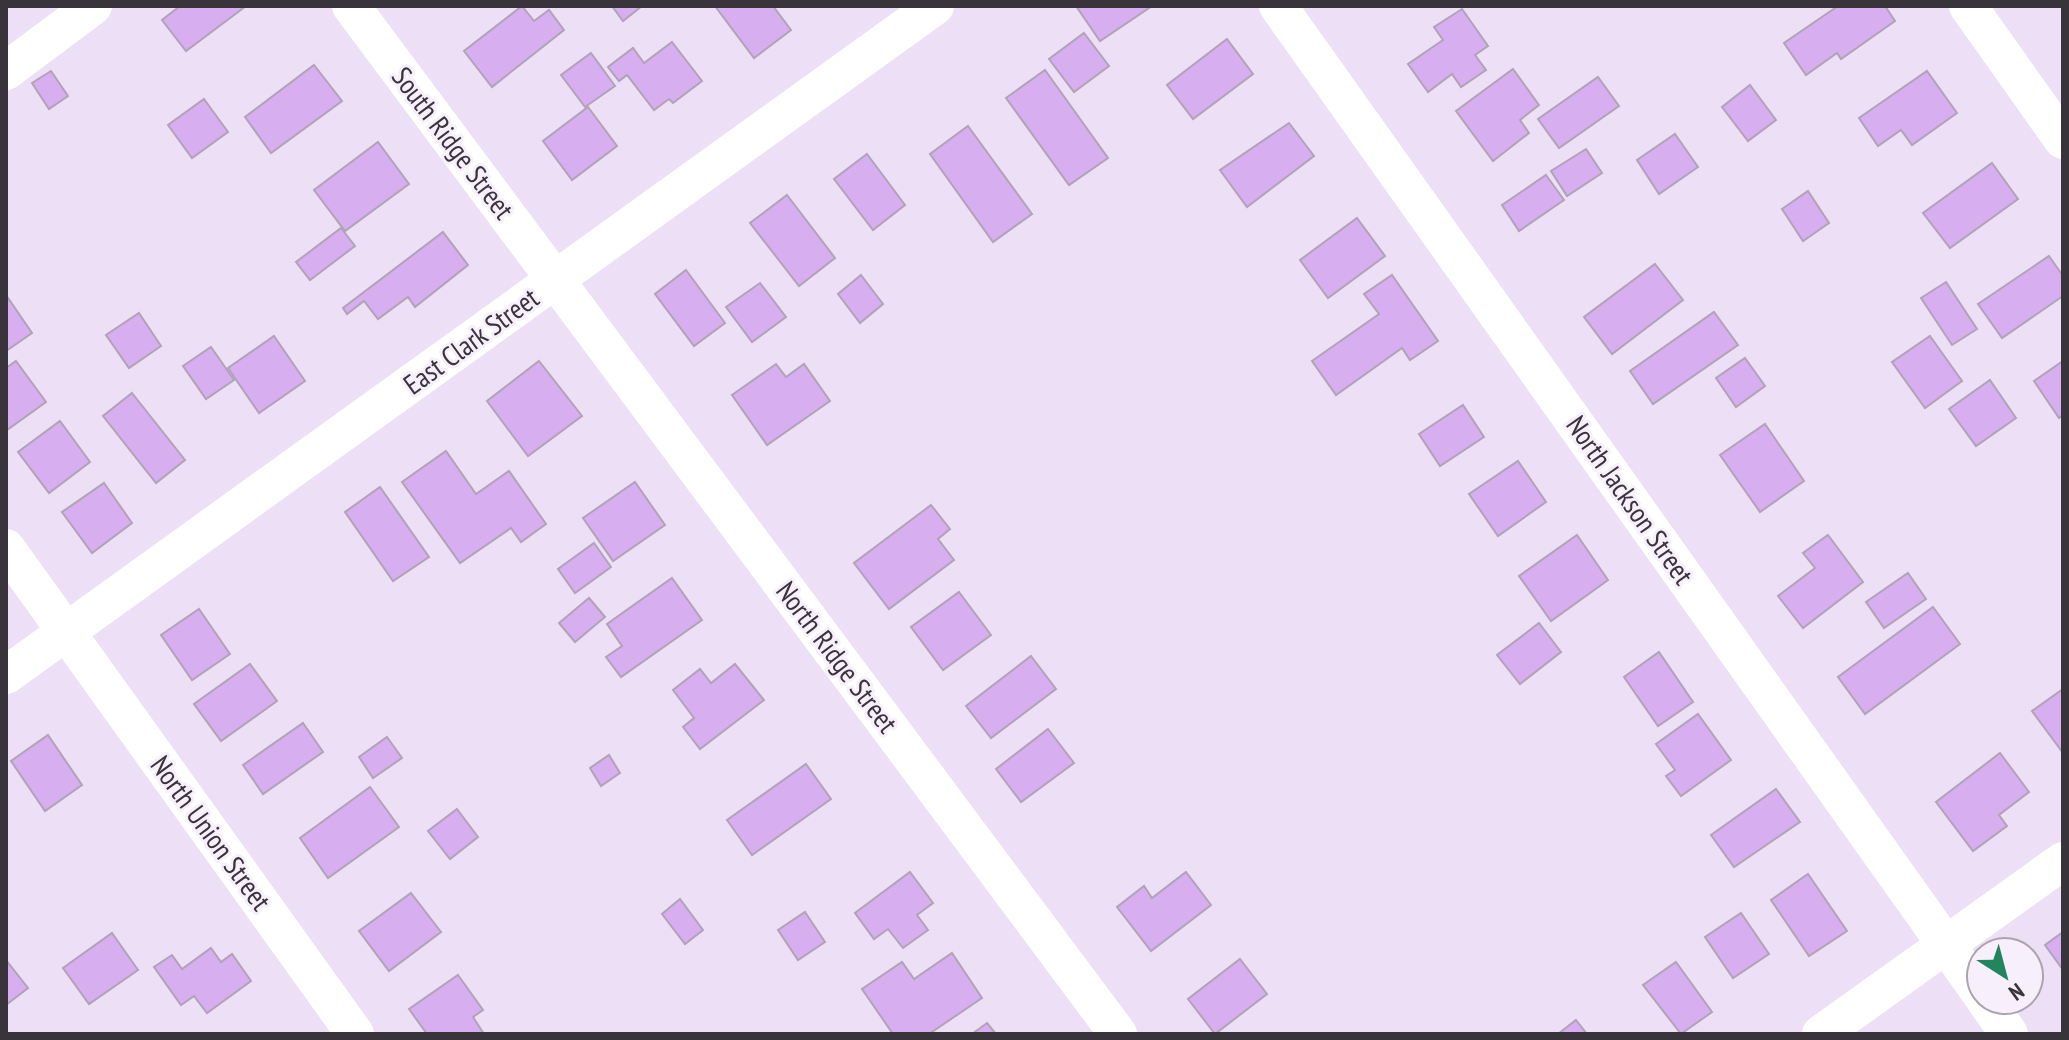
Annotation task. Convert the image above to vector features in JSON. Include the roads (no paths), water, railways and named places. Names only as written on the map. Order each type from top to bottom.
[{"type":"street","points":[[6,71],[93,6]]},
{"type":"street","name":"South Ridge Street","points":[[351,6],[556,279]]},
{"type":"street","name":"East Clark Street","points":[[6,675],[935,6]]},
{"type":"street","name":"North Jackson Street","points":[[1278,6],[1965,971]]},
{"type":"street","points":[[1968,6],[2063,140]]},
{"type":"street","name":"North Ridge Street","points":[[556,279],[1118,1034]]},
{"type":"street","name":"North Union Street","points":[[6,548],[355,1034]]},
{"type":"street","points":[[1821,1034],[2063,861]]},
{"type":"street","points":[[1996,1016],[2009,1034]]}]
